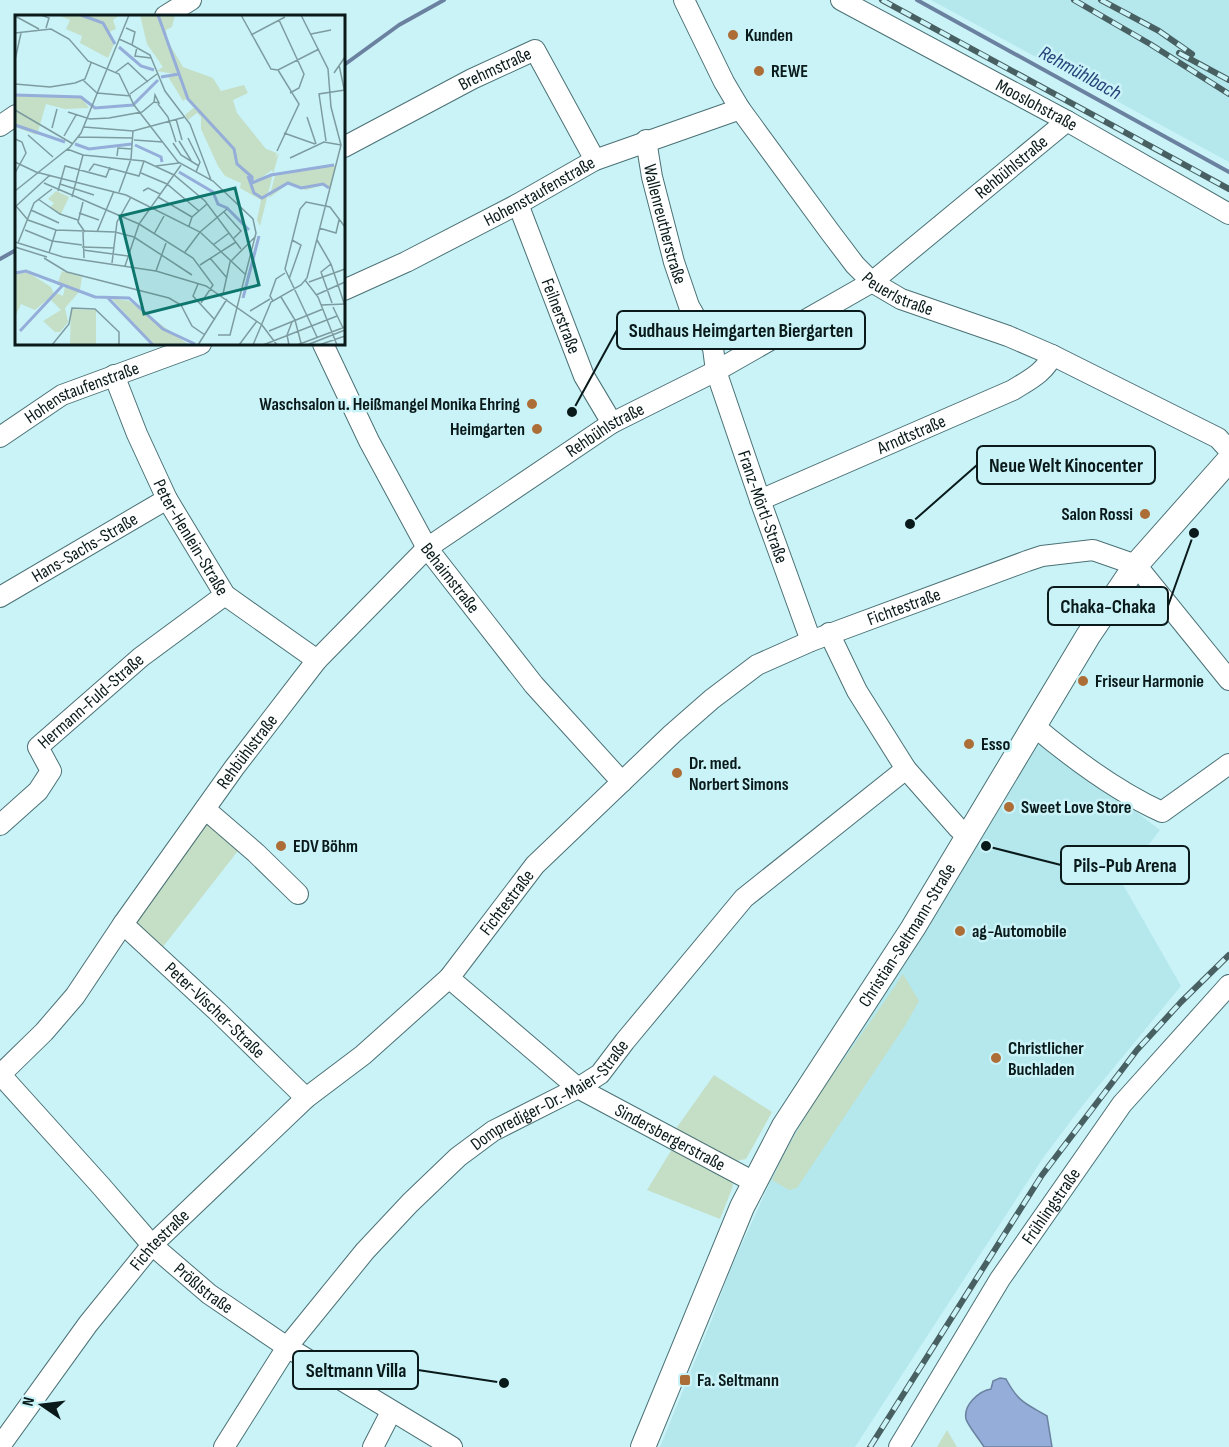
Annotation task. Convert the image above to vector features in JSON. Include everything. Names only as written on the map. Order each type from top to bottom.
[{"type":"main road","name":"Christian-Seltmann-Straße","points":[[643,1447],[699,1308],[754,1182],[784,1126],[913,928],[1088,636],[1136,564],[1229,460]]},
{"type":"street","points":[[167,15],[191,0]]},
{"type":"street","name":"Peuerlstraße","points":[[684,0],[724,82],[740,109],[855,265],[872,282],[901,299],[1008,336],[1052,355],[1218,438],[1229,450]]},
{"type":"street","name":"Mooslohstraße","points":[[842,0],[1067,121],[1229,214]]},
{"type":"street","name":"Brehmstraße","points":[[345,146],[472,79],[535,50],[545,72],[596,160]]},
{"type":"street","name":"Hohenstaufenstraße","points":[[345,290],[406,262],[518,204],[596,160],[646,140],[740,109]]},
{"type":"street","points":[[0,126],[15,116]]},
{"type":"street","name":"Rehbühlstraße","points":[[0,1075],[44,1032],[75,996],[205,809],[317,660],[427,548],[612,423],[716,371],[872,282],[1067,121]]},
{"type":"street","name":"Wallenreutherstraße","points":[[646,140],[652,177],[675,262],[689,306],[713,348],[716,371]]},
{"type":"street","name":"Feilnerstraße","points":[[518,204],[584,376],[612,423]]},
{"type":"street","name":"Hohenstaufenstraße","points":[[0,437],[62,395],[198,345]]},
{"type":"street","name":"Behaimstraße","points":[[323,345],[369,441],[427,548],[534,685],[622,782]]},
{"type":"street","name":"Arndtstraße","points":[[759,500],[1013,390],[1038,373],[1050,361],[1052,355]]},
{"type":"street","name":"Franz-Mörtl-Straße","points":[[716,371],[759,500],[820,637],[906,769],[958,828],[968,835]]},
{"type":"street","name":"Peter-Henlein-Straße","points":[[114,375],[137,434],[167,499],[225,595],[317,660]]},
{"type":"street","name":"Hans-Sachs-Straße","points":[[0,597],[167,499]]},
{"type":"street","name":"Fichtestraße","points":[[0,1446],[88,1324],[152,1245],[306,1098],[363,1055],[449,978],[535,865],[712,699],[757,665],[820,637],[1042,556],[1093,550],[1136,564]]},
{"type":"street","points":[[1136,564],[1229,680]]},
{"type":"street","name":"Hermann-Fuld-Straße","points":[[0,825],[38,791],[51,771],[38,747],[141,657],[225,595]]},
{"type":"street","points":[[1034,726],[1141,803],[1162,812],[1229,764]]},
{"type":"street","name":"Domprediger-Dr.-Maier-Straße","points":[[224,1447],[287,1347],[365,1251],[458,1157],[493,1131],[578,1088],[600,1074],[744,898],[906,769]]},
{"type":"street","points":[[205,809],[256,853],[298,894]]},
{"type":"street","name":"Peter-Vischer-Straße","points":[[123,924],[306,1098]]},
{"type":"street","name":"Sindersbergerstraße","points":[[449,978],[578,1088],[754,1182]]},
{"type":"street","name":"Frühlingstraße","points":[[900,1447],[1000,1279],[1122,1104],[1229,985]]},
{"type":"street","name":"Prößlstraße","points":[[0,1075],[152,1245],[209,1294],[287,1347],[452,1447]]},
{"type":"street","points":[[373,1447],[391,1412]]},
{"type":"shaded area","points":[[931,0],[1229,0],[1229,162]]},
{"type":"shaded area","points":[[1037,736],[1160,830],[1121,881],[1181,986],[1083,1105],[1043,1158],[855,1447],[660,1447],[730,1270],[792,1134]]},
{"type":"shaded area","points":[[1000,1378],[1006,1379],[1023,1402],[1047,1416],[1052,1447],[984,1447],[967,1422],[967,1409],[973,1400],[991,1389],[993,1381]]},
{"type":"green space","points":[[207,819],[241,847],[162,948],[131,922]]},
{"type":"green space","points":[[903,974],[919,1001],[797,1188],[789,1190],[772,1180],[785,1153],[816,1100]]},
{"type":"green space","points":[[714,1075],[772,1112],[746,1159],[736,1161],[675,1130]]},
{"type":"green space","points":[[672,1149],[732,1181],[733,1186],[720,1219],[647,1190]]},
{"type":"green space","points":[[947,1430],[957,1447],[937,1447]]},
{"type":"waterway","name":"Rehmühlbach","points":[[345,64],[399,25],[444,0]]},
{"type":"waterway","name":"Rehmühlbach","points":[[917,0],[1229,172]]},
{"type":"waterway","name":"Rehmühlbach","points":[[0,259],[15,251]]},
{"type":"railway","points":[[882,0],[1229,189]]},
{"type":"railway","points":[[1074,0],[1229,94]]},
{"type":"railway","points":[[1101,0],[1159,31],[1192,54]]},
{"type":"railway","points":[[1179,53],[1229,80]]},
{"type":"railway","points":[[870,1447],[1042,1175],[1137,1050],[1229,955]]},
{"type":"place","name":"Kunden","points":[[733,35]]},
{"type":"place","name":"REWE","points":[[759,71]]},
{"type":"place","name":"Waschsalon u. Heißmangel Monika Ehring","points":[[532,404]]},
{"type":"place","name":"Sudhaus Heimgarten Biergarten","points":[[572,412]]},
{"type":"place","name":"Heimgarten","points":[[537,429]]},
{"type":"place","name":"Salon Rossi","points":[[1145,514]]},
{"type":"place","name":"Neue Welt Kinocenter","points":[[910,524]]},
{"type":"place","name":"Chaka-Chaka","points":[[1194,533]]},
{"type":"place","name":"Friseur Harmonie","points":[[1083,681]]},
{"type":"place","name":"Esso","points":[[969,744]]},
{"type":"place","name":"Dr. med. Norbert Simons","points":[[677,773]]},
{"type":"place","name":"Sweet Love Store","points":[[1009,807]]},
{"type":"place","name":"EDV Böhm","points":[[281,846]]},
{"type":"place","name":"Pils-Pub Arena","points":[[986,846]]},
{"type":"place","name":"ag-Automobile","points":[[960,931]]},
{"type":"place","name":"Christlicher Buchladen","points":[[996,1058]]},
{"type":"place","name":"Fa. Seltmann","points":[[685,1380]]},
{"type":"place","name":"Seltmann Villa","points":[[504,1383]]}]
